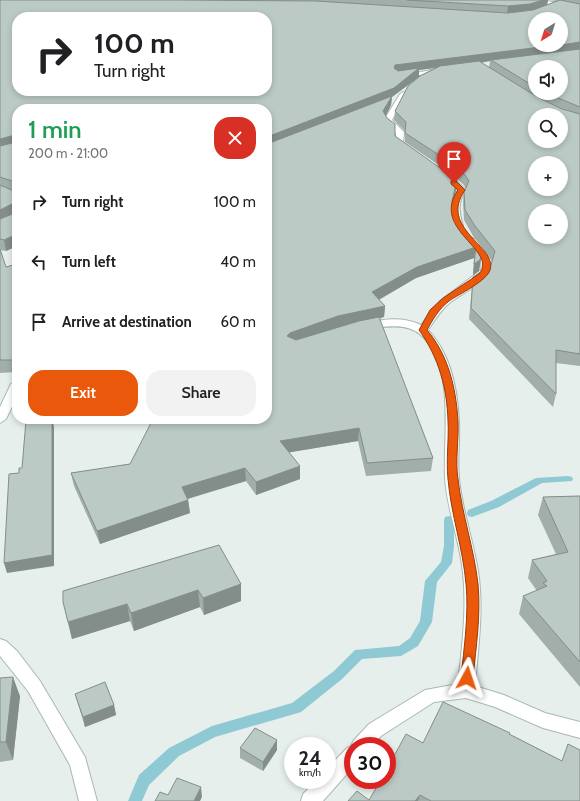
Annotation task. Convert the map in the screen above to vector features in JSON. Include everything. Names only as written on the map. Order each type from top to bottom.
[{"type":"street","points":[[529,0],[580,8]]},
{"type":"street","points":[[546,10],[558,5]]},
{"type":"street","points":[[397,76],[451,69]]},
{"type":"street","points":[[416,82],[437,71]]},
{"type":"street","points":[[387,103],[405,92],[388,120],[390,124],[400,132],[399,144],[415,156]]},
{"type":"street","points":[[423,330],[433,312],[446,300],[482,276],[487,270],[487,262],[460,227],[456,217],[454,210],[456,199],[462,192],[461,188],[437,169]]},
{"type":"street","points":[[357,329],[371,324],[396,322],[415,325],[423,330],[431,340],[439,355],[449,384],[453,421],[452,477],[457,515],[468,556],[472,585],[472,624],[466,692]]},
{"type":"street","points":[[0,419],[12,394]]},
{"type":"street","points":[[0,646],[11,656],[34,686],[79,764],[88,801]]},
{"type":"street","points":[[369,737],[376,730],[431,695],[466,692],[498,700],[543,720],[580,730]]},
{"type":"street","points":[[310,801],[344,764]]},
{"type":"building","points":[[0,0],[316,1],[508,13],[533,10],[560,0],[580,4],[580,42],[568,44],[568,12],[528,12],[528,49],[395,65],[394,68],[398,71],[419,68],[394,88],[272,135],[272,104],[12,104],[12,136],[0,139]]},
{"type":"building","points":[[407,0],[543,0],[530,4],[508,6]]},
{"type":"building","points":[[580,49],[580,107],[563,100],[568,100],[568,60],[528,60],[528,83],[491,60],[556,52],[568,52],[568,50]]},
{"type":"building","points":[[479,61],[528,91],[528,100],[543,100],[560,108],[528,108],[528,148],[568,148],[568,111],[580,114],[580,354],[556,350],[556,394],[471,308],[473,277],[491,265],[495,251],[475,226],[465,210],[464,192],[469,181],[465,175],[450,162],[405,133],[406,122],[395,111],[408,86],[420,76],[440,66]]},
{"type":"building","points":[[392,96],[383,111],[387,118],[395,124],[395,136],[457,180],[452,201],[454,211],[463,228],[482,251],[480,260],[474,264],[476,247],[417,267],[372,292],[385,306],[338,316],[290,333],[287,336],[296,340],[359,321],[379,317],[433,458],[367,463],[359,428],[280,441],[300,466],[256,482],[245,468],[182,487],[188,500],[97,531],[71,473],[130,464],[150,424],[272,424],[272,142]]},
{"type":"building","points":[[12,143],[12,181],[0,177],[0,146]]},
{"type":"building","points":[[0,185],[12,190],[12,204],[0,210]]},
{"type":"building","points":[[12,214],[12,236],[4,240],[0,239],[0,219]]},
{"type":"building","points":[[0,249],[6,267],[12,265],[12,360],[0,360]]},
{"type":"building","points":[[26,424],[52,424],[52,555],[4,563],[9,474],[19,473],[19,468],[22,468]]},
{"type":"building","points":[[580,496],[580,662],[523,596],[547,586],[543,583],[547,581],[532,560],[568,552],[543,497]]},
{"type":"building","points":[[219,545],[241,584],[203,598],[198,590],[131,613],[127,604],[68,622],[63,602],[63,591]]},
{"type":"building","points":[[13,677],[6,742],[0,742],[0,678]]},
{"type":"building","points":[[105,682],[114,705],[83,717],[75,694]]},
{"type":"building","points":[[443,702],[510,733],[509,734],[562,761],[568,744],[580,750],[580,801],[431,801],[420,795],[415,801],[348,801],[357,791],[369,800],[376,789],[396,789],[396,752],[406,734],[423,743]]},
{"type":"building","points":[[255,728],[277,740],[263,762],[240,748]]},
{"type":"building","points":[[177,778],[201,787],[194,801],[155,801],[160,792],[168,795]]},
{"type":"waterway","points":[[472,513],[495,504],[540,480],[568,479]]},
{"type":"waterway","points":[[135,801],[144,780],[174,752],[212,732],[296,708],[338,675],[359,654],[401,651],[414,642],[426,622],[431,581],[446,563],[449,546],[449,520]]},
{"type":"route","points":[[454,183],[462,190],[456,199],[454,210],[456,217],[460,227],[487,262],[487,270],[482,276],[446,300],[433,312],[423,330],[431,340],[439,355],[449,384],[453,421],[452,477],[457,515],[468,556],[472,585],[472,624],[467,678]]}]
